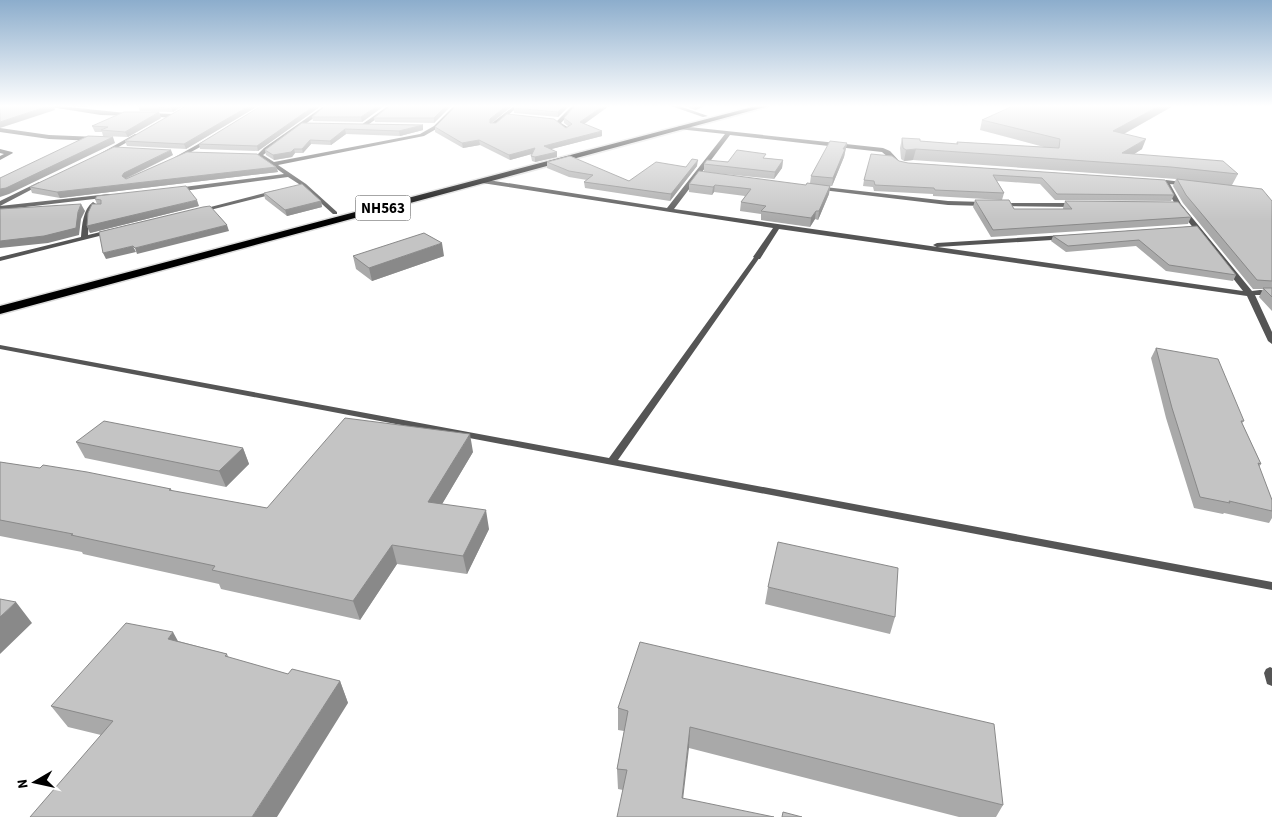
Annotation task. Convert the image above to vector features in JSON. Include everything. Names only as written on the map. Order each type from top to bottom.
[{"type":"highway","name":"NH563","points":[[0,302],[597,144]]},
{"type":"highway","name":"NH563","points":[[0,310],[620,144]]},
{"type":"street","points":[[97,156],[121,144]]},
{"type":"street","points":[[170,161],[202,144]]},
{"type":"street","points":[[260,155],[272,144]]},
{"type":"street","points":[[273,164],[375,144]]},
{"type":"street","points":[[669,210],[720,144]]},
{"type":"street","points":[[826,144],[883,150],[888,152],[895,162],[906,166]]},
{"type":"street","points":[[115,148],[124,148]]},
{"type":"street","points":[[0,151],[10,154],[0,158]]},
{"type":"street","points":[[169,152],[196,153]]},
{"type":"street","points":[[251,154],[260,155],[304,185],[335,213]]},
{"type":"street","points":[[698,174],[708,176]]},
{"type":"street","points":[[171,190],[289,175]]},
{"type":"street","points":[[0,204],[44,181]]},
{"type":"street","points":[[482,181],[916,247],[1250,294],[1260,292],[1272,293]]},
{"type":"street","points":[[1157,181],[1194,185]]},
{"type":"street","points":[[1166,182],[1178,205],[1250,294],[1272,341]]},
{"type":"street","points":[[295,188],[304,185]]},
{"type":"street","points":[[804,187],[948,203],[1081,205]]},
{"type":"street","points":[[189,213],[285,190]]},
{"type":"street","points":[[0,208],[115,196]]},
{"type":"street","points":[[84,238],[86,220],[96,198]]},
{"type":"street","points":[[1169,205],[1178,205]]},
{"type":"street","points":[[756,257],[777,227]]},
{"type":"street","points":[[1188,228],[1198,228]]},
{"type":"street","points":[[0,259],[122,229]]},
{"type":"street","points":[[916,247],[1072,236]]},
{"type":"lane","points":[[611,462],[756,257]]},
{"type":"lane","points":[[0,347],[1272,586]]},
{"type":"building","points":[[71,144],[98,144],[6,188],[0,189],[0,178]]},
{"type":"building","points":[[203,144],[260,144],[257,146]]},
{"type":"building","points":[[273,144],[306,144],[302,149],[294,149],[291,152],[273,155],[265,150]]},
{"type":"building","points":[[487,144],[551,144],[544,146],[557,152],[535,157],[531,156],[535,148],[509,155]]},
{"type":"building","points":[[828,144],[846,144],[833,178],[811,176]]},
{"type":"building","points":[[903,144],[993,144],[1059,148],[1059,144],[1137,144],[1122,153],[1223,161],[1238,174],[1171,167],[916,149],[906,150],[903,148]]},
{"type":"building","points":[[114,147],[171,150],[124,173],[122,176],[126,179],[187,152],[257,154],[276,167],[57,192],[30,187]]},
{"type":"building","points":[[737,150],[766,154],[763,158],[783,160],[775,172],[704,164],[707,160],[728,162]]},
{"type":"building","points":[[871,154],[892,156],[899,161],[908,163],[1165,180],[1174,195],[1057,194],[1042,178],[993,175],[1004,193],[875,185],[874,181],[864,180]]},
{"type":"building","points":[[570,156],[629,181],[656,162],[686,167],[692,159],[698,160],[671,194],[584,182],[593,175],[569,171],[547,162]]},
{"type":"building","points":[[699,171],[806,185],[807,183],[830,186],[819,211],[816,211],[811,218],[761,211],[766,206],[741,202],[751,189],[689,184]]},
{"type":"building","points":[[1177,179],[1262,189],[1272,201],[1272,281],[1257,280],[1186,195]]},
{"type":"building","points":[[302,184],[321,201],[285,210],[264,193]]},
{"type":"building","points":[[186,186],[197,200],[87,226],[88,213],[92,204],[101,204],[101,200],[95,199],[97,196]]},
{"type":"building","points":[[975,200],[1009,200],[1014,209],[1072,209],[1065,201],[1178,202],[1191,217],[993,230]]},
{"type":"building","points":[[81,204],[76,228],[44,236],[0,241],[0,209]]},
{"type":"building","points":[[210,206],[227,225],[135,248],[133,246],[103,253],[99,232]]},
{"type":"building","points":[[1197,226],[1236,275],[1169,265],[1139,240],[1068,246],[1053,236]]},
{"type":"building","points":[[424,233],[442,243],[369,268],[353,256]]},
{"type":"building","points":[[1263,288],[1272,288],[1272,297]]},
{"type":"building","points":[[1156,348],[1218,359],[1244,421],[1241,421],[1261,464],[1258,463],[1272,500],[1272,511],[1229,501],[1230,503],[1200,497],[1172,408]]},
{"type":"building","points":[[345,418],[470,434],[428,502],[486,510],[463,556],[392,545],[353,601],[212,570],[215,566],[71,535],[73,534],[0,520],[0,462],[40,468],[43,465],[87,472],[171,489],[169,490],[267,508]]},
{"type":"building","points":[[104,421],[243,448],[219,471],[76,442]]},
{"type":"building","points":[[778,542],[898,568],[895,617],[768,587]]},
{"type":"building","points":[[0,599],[16,602],[0,617]]},
{"type":"building","points":[[126,623],[173,632],[168,639],[227,654],[225,656],[288,674],[292,669],[340,681],[252,817],[30,817],[113,721],[51,706]]},
{"type":"building","points":[[640,642],[994,724],[1003,805],[690,727],[682,798],[774,817],[617,817],[627,770],[617,769],[628,711],[618,708]]},
{"type":"building","points":[[783,812],[802,817],[782,817]]}]
